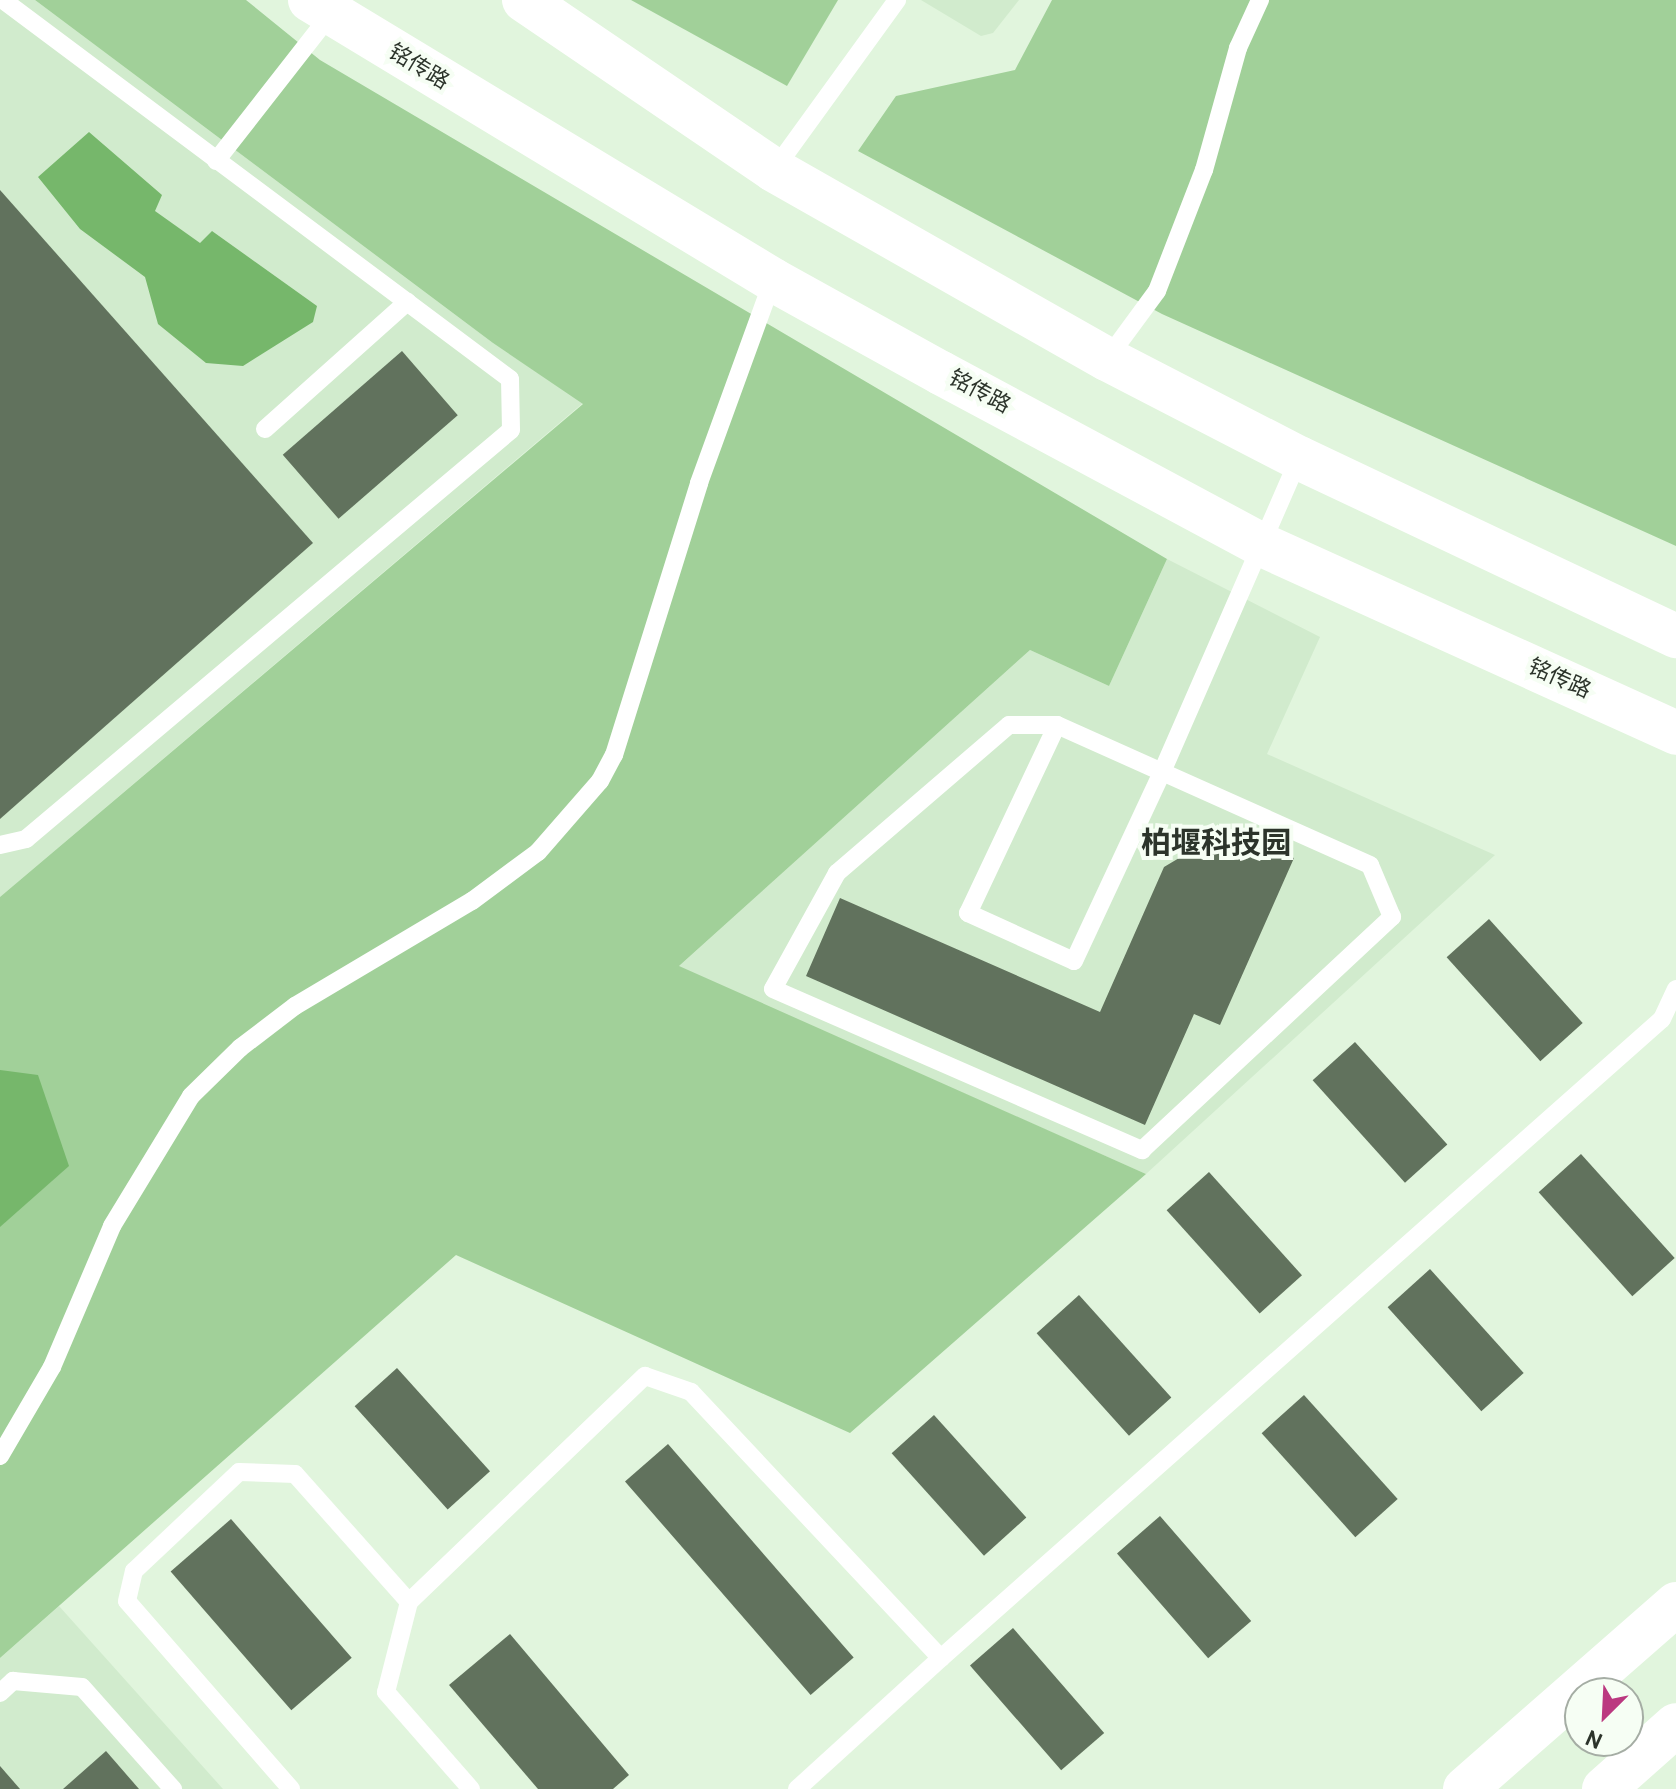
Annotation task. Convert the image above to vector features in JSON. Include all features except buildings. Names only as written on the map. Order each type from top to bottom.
[{"type":"main road","points":[[524,0],[774,170],[1107,359],[1299,458],[1676,636]]},
{"type":"main road","name":"铭传路","points":[[320,8],[773,280],[1260,544],[1676,733]]},
{"type":"main road","points":[[1465,1789],[1676,1604]]},
{"type":"main road","points":[[1604,1789],[1676,1725]]},
{"type":"lane","points":[[0,845],[26,839],[511,430],[510,379],[3,0]]},
{"type":"lane","points":[[774,170],[897,0]]},
{"type":"lane","points":[[1107,359],[1157,291],[1204,170],[1238,48],[1260,0]]},
{"type":"lane","points":[[216,161],[320,8]]},
{"type":"lane","points":[[0,1456],[52,1367],[112,1226],[191,1096],[240,1048],[295,1006],[472,901],[538,852],[600,781],[614,755],[699,483],[773,280]]},
{"type":"lane","points":[[265,429],[407,302]]},
{"type":"lane","points":[[1057,725],[968,913],[1074,961],[1162,772],[1299,458]]},
{"type":"lane","points":[[1009,725],[1057,725],[1162,772],[1370,865],[1392,917],[1142,1150],[773,989],[837,873],[1009,725]]},
{"type":"lane","points":[[797,1789],[1662,1019],[1676,989]]},
{"type":"lane","points":[[471,1789],[386,1692],[409,1602],[645,1376],[691,1392],[941,1658]]},
{"type":"lane","points":[[291,1789],[127,1601],[134,1571],[239,1472],[295,1474],[409,1602]]},
{"type":"lane","points":[[0,1693],[13,1681],[82,1687],[173,1789]]},
{"type":"shaded area","points":[[0,0],[35,0],[493,343],[583,403],[0,897]]},
{"type":"shaded area","points":[[35,0],[246,0],[320,60],[1167,559],[1109,686],[1030,650],[679,966],[1146,1174],[850,1433],[456,1255],[0,1658],[0,897],[583,404],[493,343]]},
{"type":"shaded area","points":[[631,0],[838,0],[787,86]]},
{"type":"shaded area","points":[[921,0],[1019,0],[993,33],[981,36]]},
{"type":"shaded area","points":[[1052,0],[1676,0],[1676,546],[1162,314],[858,151],[896,96],[1015,70]]},
{"type":"shaded area","points":[[89,132],[162,195],[155,211],[200,243],[212,231],[317,306],[313,322],[243,366],[206,363],[158,324],[145,277],[80,229],[38,177]]},
{"type":"shaded area","points":[[1167,559],[1320,637],[1267,754],[1495,855],[1146,1174],[678,967],[1030,650],[1109,686]]},
{"type":"shaded area","points":[[0,1070],[38,1075],[69,1166],[0,1227]]},
{"type":"shaded area","points":[[59,1606],[223,1789],[0,1789],[0,1658]]},
{"type":"district","name":"柏堰科技园","points":[[1216,846]]}]
